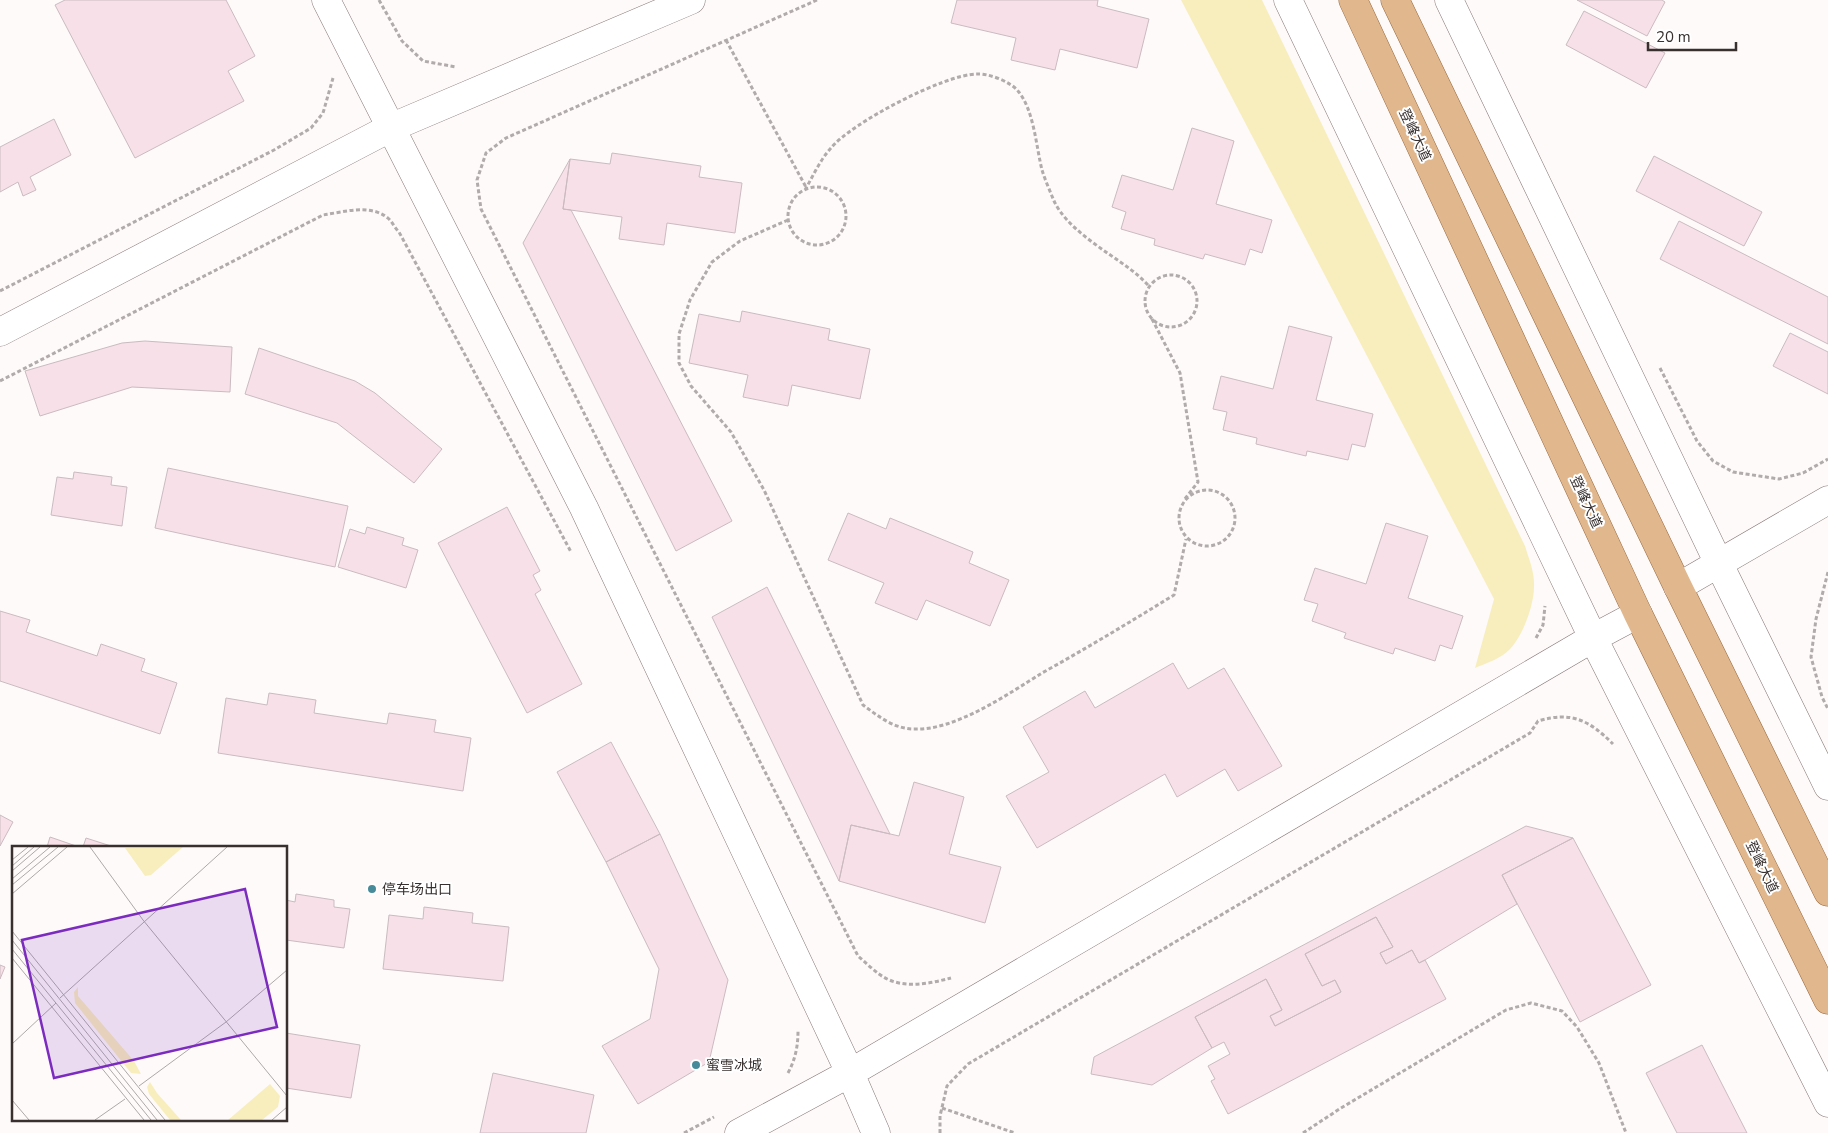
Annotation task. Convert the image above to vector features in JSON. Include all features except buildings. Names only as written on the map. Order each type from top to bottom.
[{"type":"main road","name":"登峰大道","points":[[1352,0],[1638,614],[1828,1000]]},
{"type":"main road","points":[[1395,0],[1678,587],[1828,892]]},
{"type":"street","points":[[326,0],[584,508],[850,1073],[876,1133]]},
{"type":"street","points":[[0,332],[390,128],[691,0]]},
{"type":"street","points":[[1288,0],[1592,638],[1828,1103]]},
{"type":"street","points":[[1449,0],[1719,564],[1828,786]]},
{"type":"street","points":[[1678,587],[1828,500]]},
{"type":"street","points":[[739,1133],[850,1073],[1592,638],[1638,614]]},
{"type":"path","points":[[379,0],[402,41],[423,61],[464,69]]},
{"type":"path","points":[[816,0],[506,138],[486,153],[477,180],[481,209],[858,956],[880,976],[902,984],[923,985],[952,978]]},
{"type":"path","points":[[726,40],[806,190]]},
{"type":"path","points":[[0,291],[274,150],[311,128],[323,113],[334,71]]},
{"type":"path","points":[[806,190],[831,147],[867,119],[909,97],[952,80],[978,74],[1002,80],[1018,90],[1028,109],[1042,172],[1055,204],[1072,225],[1130,269],[1149,286]]},
{"type":"path","points":[[818,187],[829,190],[838,196],[844,206],[846,217],[844,228],[837,237],[828,243],[806,244],[790,229],[788,220],[790,205],[796,195],[806,190],[818,187]]},
{"type":"path","points":[[0,381],[323,215],[362,209],[375,212],[388,218],[399,232],[571,552]]},
{"type":"path","points":[[788,220],[740,241],[712,262],[690,300],[679,334],[679,363],[692,386],[731,432],[764,490],[863,705],[884,721],[913,729],[948,724],[993,702],[1106,637],[1174,595],[1186,539]]},
{"type":"path","points":[[1152,319],[1163,326],[1173,328],[1190,320],[1196,311],[1198,302],[1192,284],[1184,278],[1175,275],[1165,275],[1156,279],[1149,286],[1145,305],[1152,319],[1180,373],[1198,482],[1184,500],[1179,510],[1178,520],[1181,530],[1186,539],[1206,547],[1217,545],[1226,540],[1233,531],[1236,520],[1234,508],[1227,497],[1216,491],[1204,490],[1192,494],[1184,500]]},
{"type":"path","points":[[1657,362],[1697,441],[1712,461],[1733,472],[1779,479],[1803,473],[1828,459]]},
{"type":"path","points":[[1828,572],[1816,619],[1811,657],[1822,696],[1828,709]]},
{"type":"path","points":[[940,1133],[940,1116],[947,1086],[968,1064],[1530,733],[1538,721],[1553,716],[1582,719],[1603,734],[1615,746]]},
{"type":"path","points":[[1303,1133],[1341,1108],[1506,1010],[1531,1003],[1562,1011],[1577,1027],[1599,1063],[1626,1133]]},
{"type":"path","points":[[787,1075],[794,1062],[798,1044],[798,1028]]},
{"type":"path","points":[[942,1108],[1015,1133]]},
{"type":"shaded area","points":[[1181,0],[1262,0],[1525,546],[1534,577],[1532,605],[1525,625],[1515,643],[1503,655],[1493,661],[1475,668],[1494,599]]},
{"type":"place","name":"停车场出口","points":[[372,889]]},
{"type":"place","name":"蜜雪冰城","points":[[696,1065]]}]
